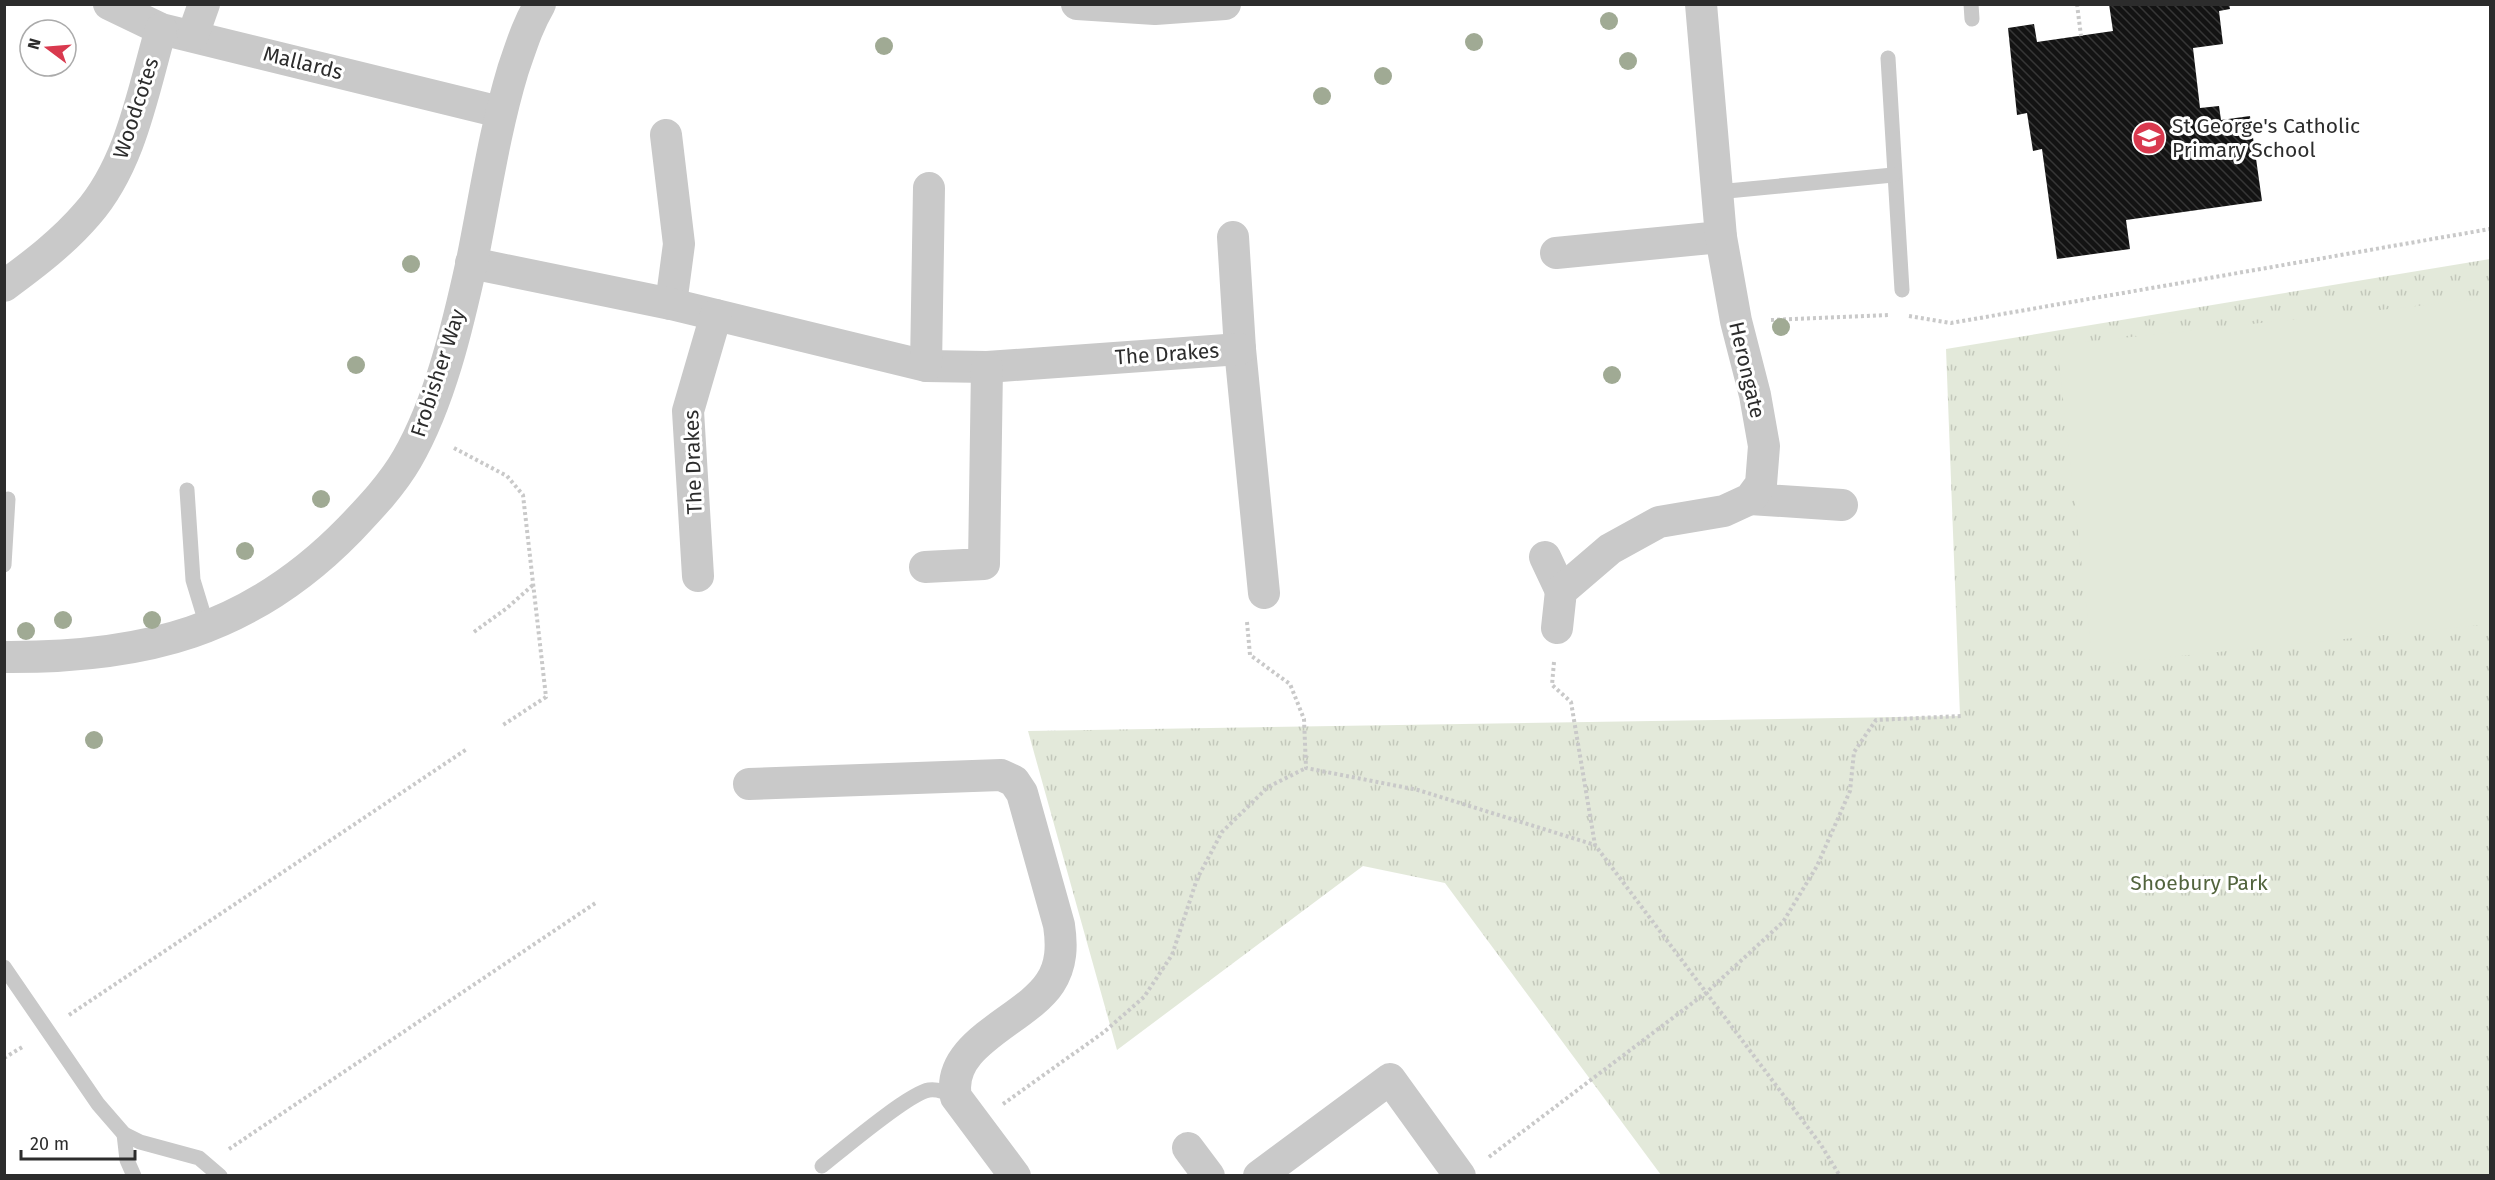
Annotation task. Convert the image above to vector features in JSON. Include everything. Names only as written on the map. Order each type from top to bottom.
[{"type":"street","name":"Mallards","points":[[109,4],[162,29],[500,112]]},
{"type":"street","points":[[193,35],[204,4]]},
{"type":"street","name":"Frobisher Way","points":[[4,657],[56,657],[116,651],[170,640],[233,617],[327,553],[370,508],[406,461],[424,423],[446,363],[471,263],[500,112],[528,25],[540,4]]},
{"type":"street","points":[[1077,4],[1155,9],[1225,4]]},
{"type":"street","name":"Herongate","points":[[1701,4],[1721,237],[1736,321],[1755,395],[1764,446],[1761,484],[1750,499]]},
{"type":"street","name":"Woodcotes","points":[[4,286],[51,251],[88,213],[107,185],[124,152],[162,29]]},
{"type":"street","points":[[666,135],[679,244],[671,304]]},
{"type":"street","points":[[926,366],[929,188]]},
{"type":"street","name":"The Drakes","points":[[1233,237],[1240,349],[1264,593]]},
{"type":"street","points":[[1556,253],[1721,237]]},
{"type":"street","name":"The Drakes","points":[[471,263],[671,304],[926,366],[987,367],[1240,349]]},
{"type":"street","name":"The Drakes","points":[[698,576],[688,411],[716,315]]},
{"type":"street","points":[[925,567],[984,564],[987,367]]},
{"type":"street","points":[[1561,591],[1610,549],[1659,522],[1724,511],[1750,499],[1842,505]]},
{"type":"street","points":[[1545,556],[1561,591],[1557,628]]},
{"type":"street","points":[[749,784],[1001,775],[1014,781],[1022,793],[1059,925],[1062,945],[1050,983],[1037,998],[963,1059],[955,1074],[954,1086],[956,1097],[1015,1176]]},
{"type":"street","points":[[1259,1176],[1390,1079],[1472,1168]]},
{"type":"street","points":[[1188,1148],[1209,1176]]},
{"type":"lane","points":[[1888,58],[1893,176],[1902,290]]},
{"type":"lane","points":[[1717,192],[1893,176]]},
{"type":"lane","points":[[187,490],[193,580],[207,626]]},
{"type":"lane","points":[[4,565],[8,499]]},
{"type":"lane","points":[[4,967],[98,1104],[124,1134],[140,1142],[200,1158],[220,1176]]},
{"type":"lane","points":[[822,1166],[910,1098],[928,1090],[943,1091],[956,1097]]},
{"type":"lane","points":[[124,1134],[127,1160],[134,1176]]},
{"type":"path","points":[[2077,4],[2081,36]]},
{"type":"path","points":[[1906,316],[1951,323],[2490,229]]},
{"type":"path","points":[[1736,321],[1897,314]]},
{"type":"path","points":[[454,448],[507,476],[523,495],[546,697],[503,725]]},
{"type":"path","points":[[474,632],[533,585]]},
{"type":"path","points":[[1264,593],[1244,595],[1250,656],[1290,684],[1304,719],[1306,768]]},
{"type":"path","points":[[1557,628],[1552,685],[1571,702],[1595,845],[1821,1145],[1840,1176]]},
{"type":"path","points":[[1472,1168],[1707,992],[1783,922],[1817,866],[1850,791],[1854,752],[1876,720],[1961,716]]},
{"type":"path","points":[[69,1016],[467,749]]},
{"type":"path","points":[[976,1124],[1104,1032],[1144,997],[1172,955],[1197,879],[1222,832],[1268,787],[1306,768],[1418,790],[1595,845]]},
{"type":"path","points":[[229,1150],[597,902]]},
{"type":"path","points":[[4,1058],[26,1044]]},
{"type":"green space","name":"Shoebury Park","points":[[2490,259],[2490,1175],[1661,1175],[1445,883],[1363,866],[1117,1050],[1028,731],[1960,716],[1946,349]]},
{"type":"green space","points":[[2490,298],[2490,624],[2093,665],[2057,345]]},
{"type":"building","points":[[2109,4],[2229,4],[2230,9],[2219,11],[2223,44],[2193,48],[2200,108],[2219,106],[2221,120],[2250,116],[2262,201],[2126,220],[2130,249],[2057,259],[2042,149],[2033,151],[2027,113],[2017,115],[2008,28],[2034,24],[2037,42],[2113,31]]},
{"type":"place","name":"St George's Catholic Primary School","points":[[2149,138]]}]
